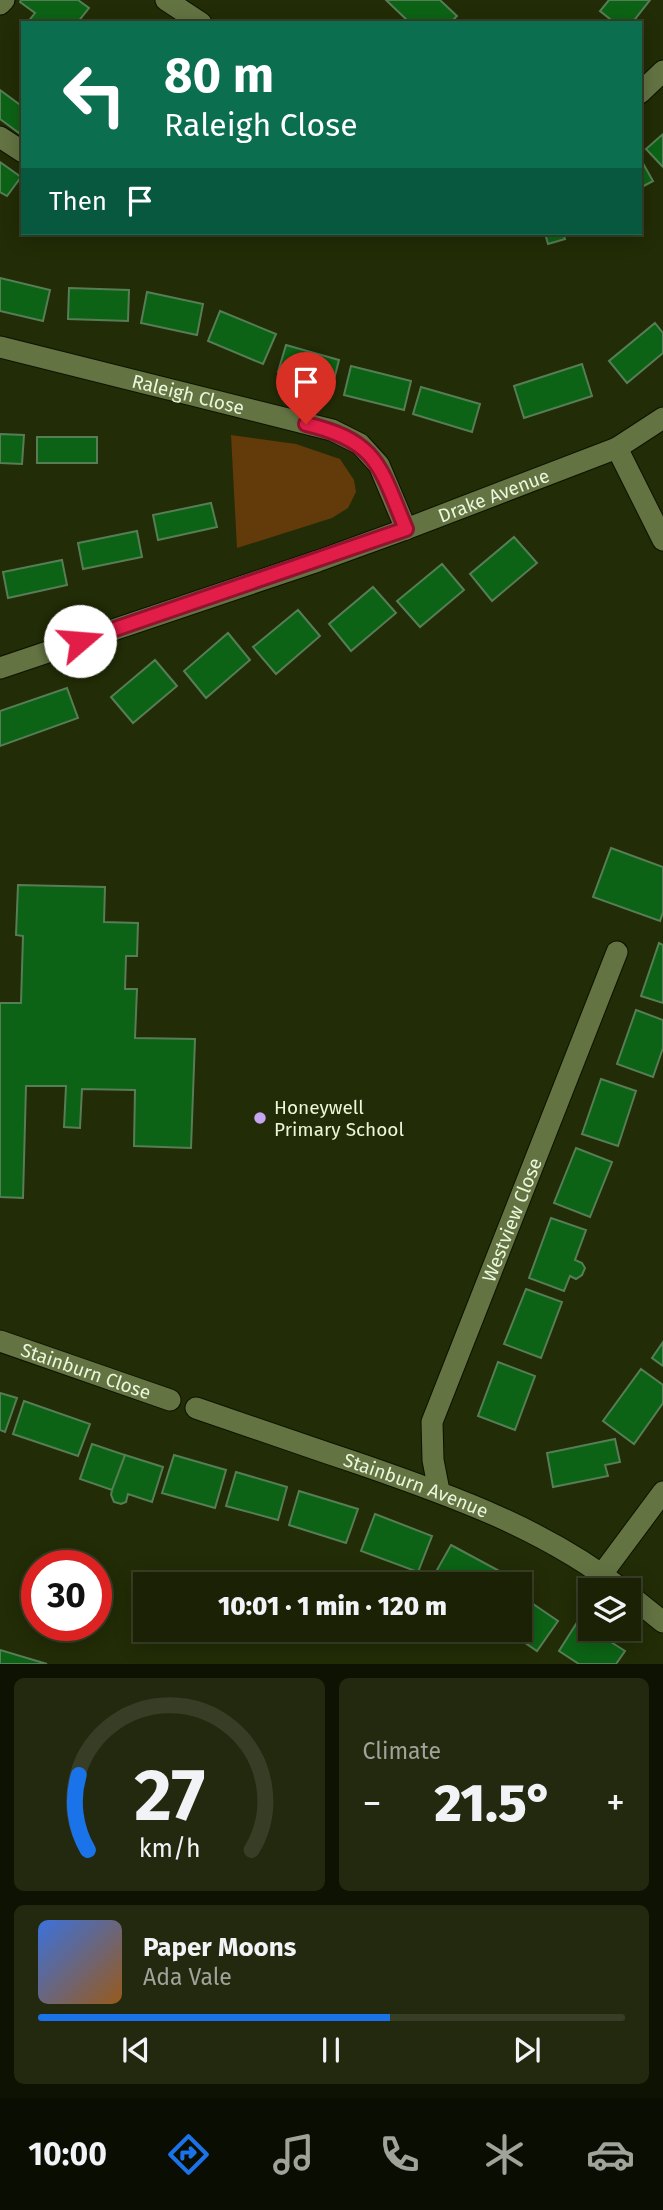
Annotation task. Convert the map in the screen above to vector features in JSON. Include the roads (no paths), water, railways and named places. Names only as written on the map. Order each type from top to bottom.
[{"type":"street","points":[[0,4],[4,0]]},
{"type":"street","points":[[166,0],[198,21]]},
{"type":"street","points":[[642,91],[663,71]]},
{"type":"street","points":[[0,136],[21,151]]},
{"type":"street","name":"Raleigh Close","points":[[0,347],[332,430],[360,444],[379,465],[406,529]]},
{"type":"street","name":"Drake Avenue","points":[[0,668],[406,529],[617,448],[663,418]]},
{"type":"street","points":[[617,448],[663,540]]},
{"type":"street","name":"Westview Close","points":[[439,1491],[433,1460],[432,1422],[617,952]]},
{"type":"street","name":"Stainburn Close","points":[[0,1341],[170,1400]]},
{"type":"street","name":"Stainburn Avenue","points":[[196,1408],[439,1491],[548,1541],[607,1578]]},
{"type":"street","points":[[602,1574],[663,1492]]},
{"type":"street","points":[[641,1604],[663,1622]]},
{"type":"place","name":"Honeywell Primary School","points":[[260,1118]]}]
